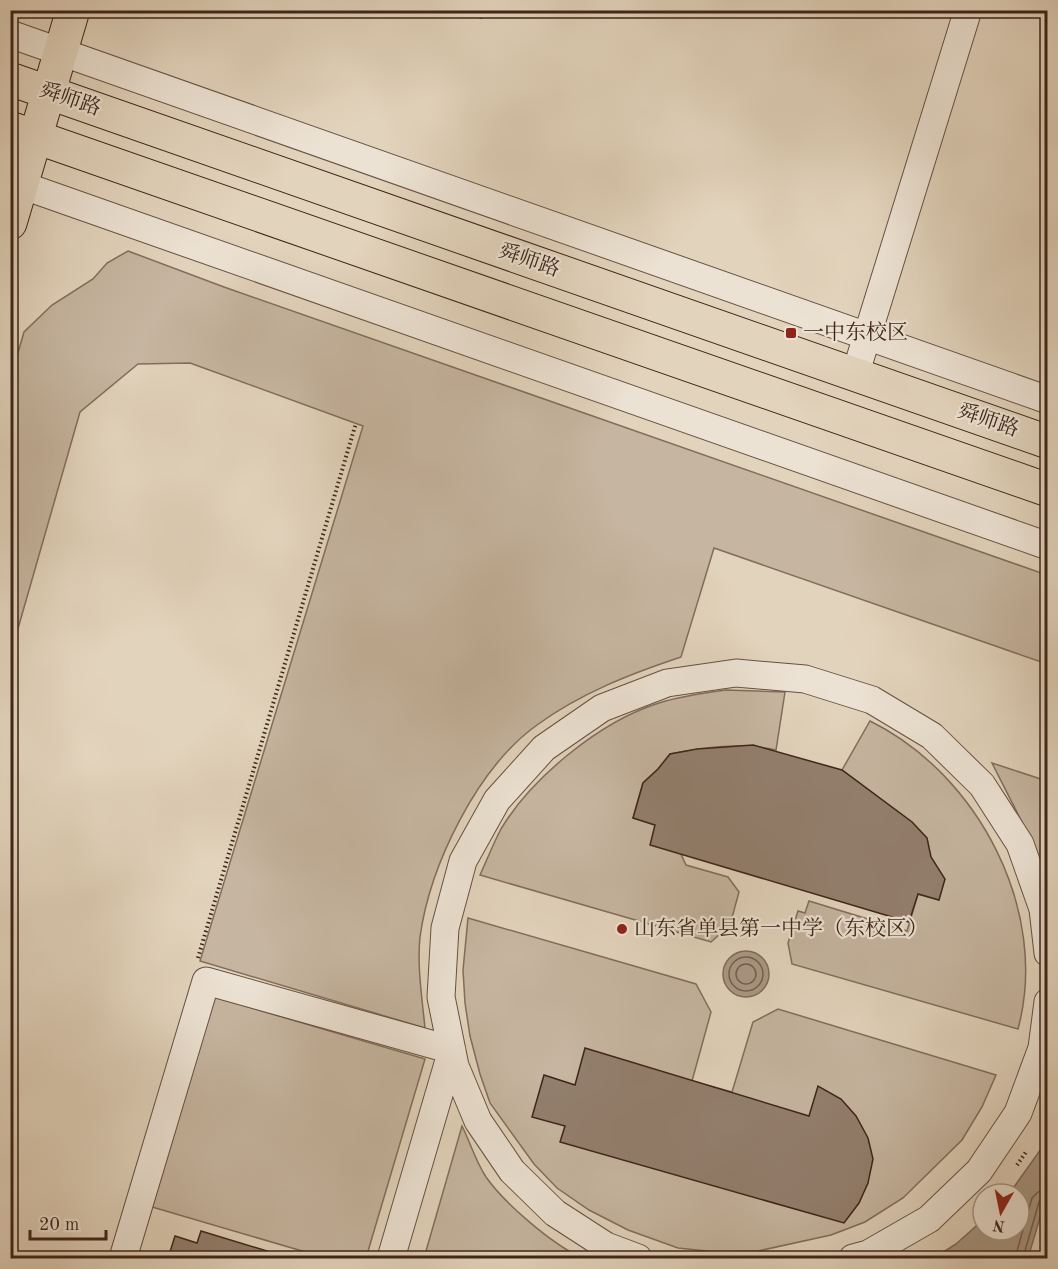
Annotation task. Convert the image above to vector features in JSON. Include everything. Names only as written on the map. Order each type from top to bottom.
[{"type":"main road","points":[[10,223],[23,132],[49,93],[73,10]]},
{"type":"main road","name":"舜师路","points":[[10,79],[1047,442]]},
{"type":"main road","points":[[23,132],[1047,490]]},
{"type":"street","points":[[855,375],[968,10]]},
{"type":"street","points":[[10,34],[1047,400]]},
{"type":"street","points":[[10,181],[1047,546]]},
{"type":"street","points":[[638,1258],[606,1246],[555,1213],[512,1171],[478,1121],[455,1066],[441,997],[445,928],[463,861],[497,800],[544,748],[602,708],[667,683],[736,673],[806,679],[872,700],[932,736],[982,785],[1020,844],[1043,909],[1047,953]]},
{"type":"street","points":[[123,1258],[206,981],[452,1050]]},
{"type":"street","points":[[854,1258],[868,1254],[929,1219],[979,1171],[1018,1113],[1042,1048],[1047,1002]]},
{"type":"street","points":[[391,1258],[452,1050]]},
{"type":"path","points":[[198,961],[356,423]]},
{"type":"path","points":[[1043,1258],[1047,1244]]},
{"type":"shaded area","points":[[128,251],[224,287],[1047,575],[1047,664],[714,548],[681,657],[606,685],[571,703],[537,725],[515,744],[476,792],[446,850],[425,909],[419,959],[425,1028],[200,961],[363,426],[190,363],[138,364],[80,412],[11,653],[11,377],[24,332],[52,305],[93,279],[107,263]]},
{"type":"shaded area","points":[[726,690],[785,692],[776,750],[749,746],[723,746],[670,754],[643,783],[633,818],[655,825],[681,854],[686,865],[728,877],[739,892],[730,925],[711,942],[480,875],[501,829],[514,809],[549,771],[570,753],[614,723],[637,711],[676,698]]},
{"type":"shaded area","points":[[870,721],[909,745],[943,775],[973,811],[996,851],[1014,894],[1024,939],[1025,984],[1018,1029],[792,964],[788,943],[798,911],[805,913],[809,901],[907,931],[918,894],[939,900],[927,838],[912,822],[842,770]]},
{"type":"shaded area","points":[[992,763],[1047,781],[1047,887],[1026,830]]},
{"type":"shaded area","points":[[468,918],[696,984],[711,1012],[692,1081],[732,1092],[753,1022],[778,1009],[996,1075],[982,1107],[962,1140],[903,1198],[865,1222],[831,1235],[758,1251],[716,1252],[678,1248],[628,1230],[589,1210],[557,1188],[534,1164],[490,1103],[470,1036],[465,1003],[463,970]]},
{"type":"shaded area","points":[[214,997],[425,1059],[366,1258],[326,1258],[152,1207]]},
{"type":"shaded area","points":[[462,1126],[479,1165],[494,1188],[543,1233],[582,1258],[424,1258]]},
{"type":"water","points":[[746,951],[762,958],[769,974],[762,990],[746,997],[730,990],[723,974],[730,958]]},
{"type":"water","points":[[1047,1134],[1047,1194],[1028,1258],[934,1258],[956,1244],[971,1231],[971,1242],[1031,1242],[1031,1182],[1018,1182],[1041,1149]]},
{"type":"building","points":[[457,10],[483,10],[481,18]]},
{"type":"building","points":[[753,745],[842,770],[912,822],[927,838],[931,857],[945,879],[939,900],[918,894],[909,922],[650,845],[655,825],[633,818],[643,783],[670,754],[697,749]]},
{"type":"building","points":[[585,1048],[809,1116],[818,1086],[841,1099],[856,1116],[868,1138],[873,1159],[868,1183],[859,1203],[844,1223],[560,1142],[565,1126],[532,1117],[544,1075],[575,1085]]},
{"type":"building","points":[[201,1231],[290,1258],[168,1258],[175,1236],[197,1243]]},
{"type":"place","name":"一中东校区","points":[[791,333]]},
{"type":"place","name":"山东省单县第一中学（东校区）","points":[[622,929]]}]
